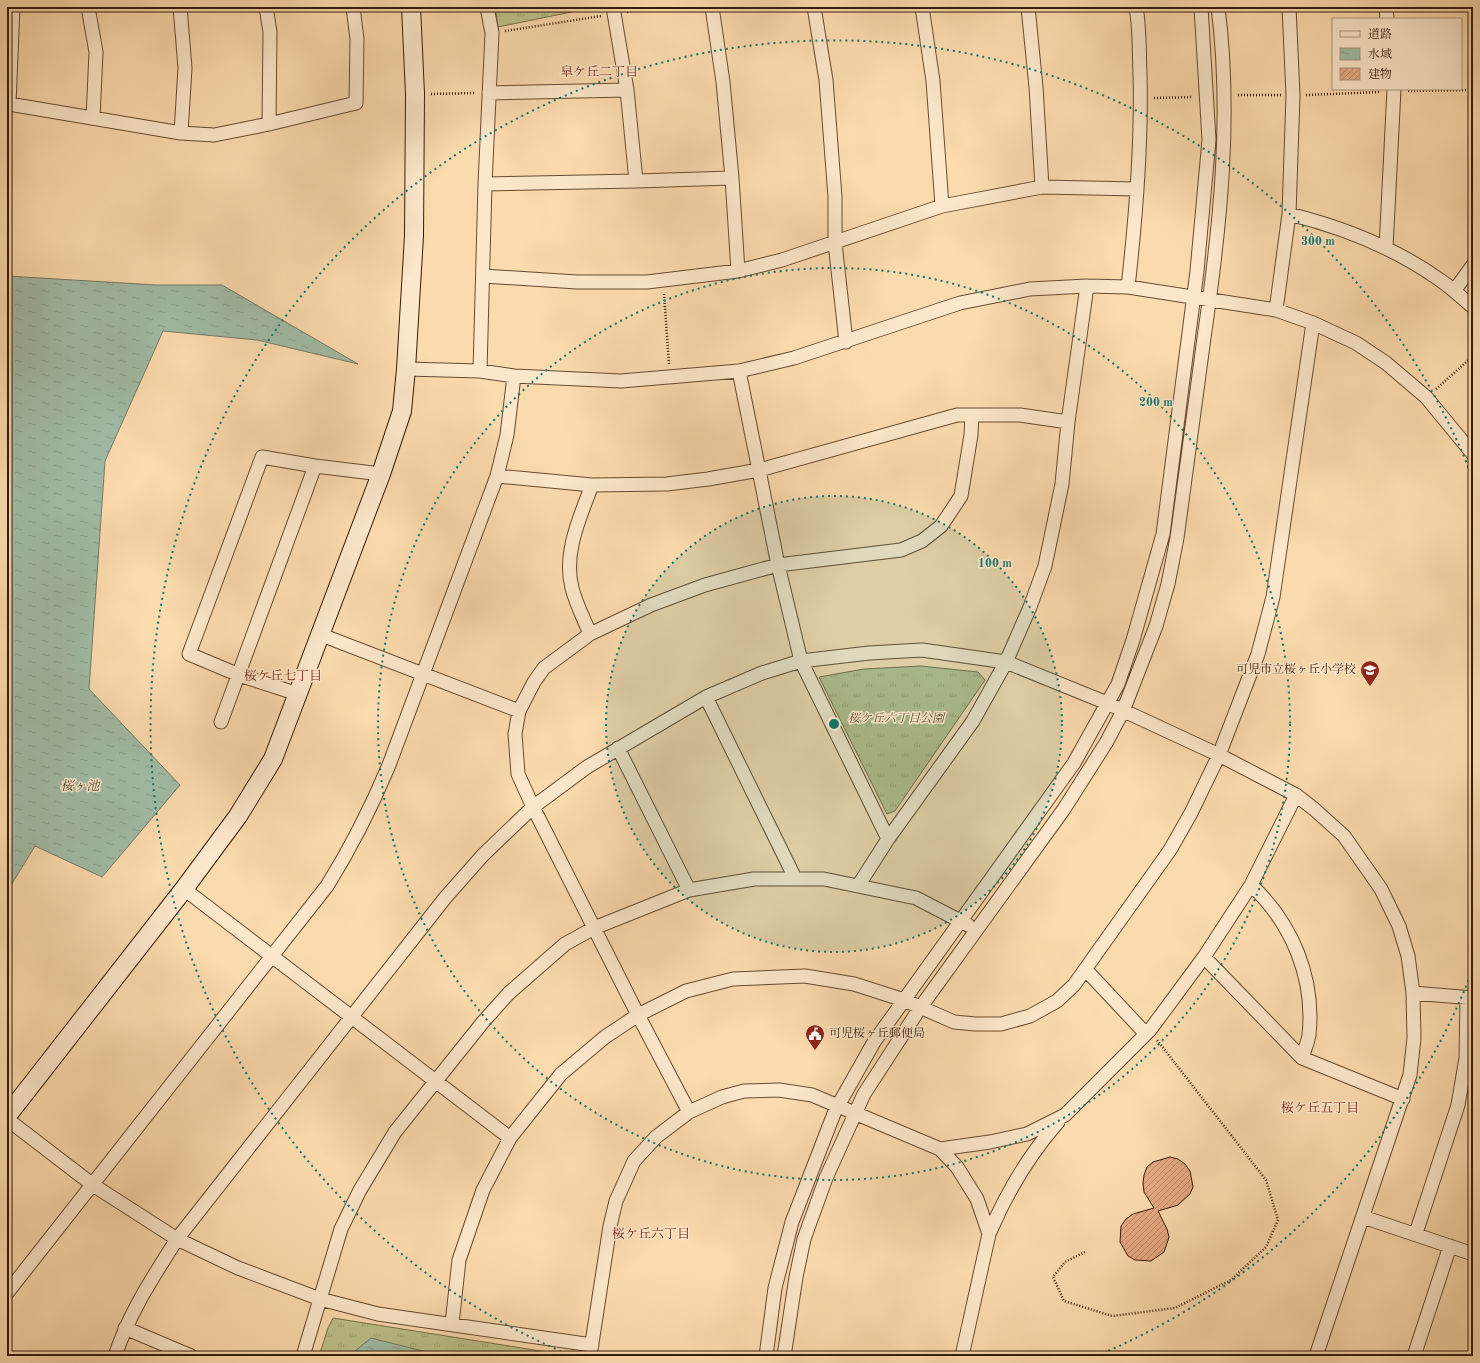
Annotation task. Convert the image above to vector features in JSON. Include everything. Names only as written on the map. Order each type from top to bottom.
[{"type":"street","points":[[13,7],[9,104],[181,133],[214,135],[269,124],[356,103],[357,39],[353,7]]},
{"type":"street","points":[[88,7],[96,52],[93,118]]},
{"type":"street","points":[[180,7],[185,68],[181,133]]},
{"type":"street","points":[[266,7],[270,32],[269,124]]},
{"type":"street","points":[[411,7],[415,94],[414,236],[406,369],[402,411],[381,474],[319,634],[273,759],[238,816],[184,889],[7,1117],[94,1185],[177,1239],[238,1268],[320,1299],[378,1314],[452,1324],[591,1350],[610,1226],[616,1201],[634,1161],[656,1137],[689,1112],[722,1097],[744,1091],[779,1090],[812,1095],[838,1106],[854,1115],[940,1149],[957,1168],[977,1199],[989,1234]]},
{"type":"street","points":[[480,371],[485,184],[492,33],[487,7]]},
{"type":"street","points":[[712,7],[723,82],[732,178],[738,271]]},
{"type":"street","points":[[814,7],[827,87],[835,197],[835,243],[846,342]]},
{"type":"street","points":[[922,7],[933,81],[942,206]]},
{"type":"street","points":[[1028,7],[1036,87],[1042,187]]},
{"type":"street","points":[[1128,287],[1136,214],[1140,155],[1138,19],[1136,7]]},
{"type":"street","points":[[766,1356],[775,1288],[792,1222],[838,1106],[874,1042],[1074,763],[1118,684],[1133,640],[1163,534],[1194,298],[1209,140],[1201,7]]},
{"type":"street","points":[[784,1356],[796,1277],[804,1240],[826,1178],[854,1115],[872,1080],[920,1008],[1064,809],[1106,743],[1123,711],[1156,626],[1168,584],[1177,538],[1210,300],[1224,154],[1225,95],[1218,7]]},
{"type":"street","points":[[1276,310],[1289,214],[1293,95],[1289,7]]},
{"type":"street","points":[[1386,7],[1387,18]]},
{"type":"street","points":[[614,11],[627,90],[636,181]]},
{"type":"street","points":[[489,93],[627,90]]},
{"type":"street","points":[[1386,248],[1394,90]]},
{"type":"street","points":[[485,184],[732,178]]},
{"type":"street","points":[[483,276],[577,282],[663,281],[738,271],[782,260],[942,206],[1042,187],[1137,189]]},
{"type":"street","points":[[1289,214],[1324,224],[1386,248],[1440,279],[1473,307]]},
{"type":"street","points":[[1454,291],[1473,265]]},
{"type":"street","points":[[406,369],[480,371],[514,376],[621,381],[739,371],[794,358],[960,303],[1030,288],[1087,286],[1128,287],[1276,310],[1313,323],[1356,343],[1386,363],[1426,397],[1473,454]]},
{"type":"street","points":[[858,886],[888,839],[974,721],[1006,662],[1030,607],[1045,566],[1062,484],[1068,422],[1087,286]]},
{"type":"street","points":[[452,1324],[460,1260],[483,1190],[510,1138],[561,1074],[605,1037],[638,1015],[686,991],[734,979],[805,976],[854,984],[904,1000],[954,1022],[1001,1024],[1030,1016],[1057,1001],[1074,986],[1170,850],[1191,813],[1219,755],[1258,654],[1273,597],[1313,323]]},
{"type":"street","points":[[739,371],[778,565],[801,661],[888,839]]},
{"type":"street","points":[[7,1293],[94,1185],[327,886],[352,846],[374,802],[497,476],[507,435],[514,376]]},
{"type":"street","points":[[497,476],[592,485],[668,484],[759,470],[957,415],[1020,415],[1068,422]]},
{"type":"street","points":[[689,1112],[638,1015],[533,807],[518,774],[515,734],[519,711],[534,682],[544,668],[590,634],[651,605],[705,585],[778,565],[901,550],[922,541],[941,526],[961,496],[972,435],[972,415]]},
{"type":"street","points":[[298,694],[239,675],[189,654],[262,457],[315,466],[381,474]]},
{"type":"street","points":[[221,722],[315,466]]},
{"type":"street","points":[[590,634],[572,589],[570,575],[572,542],[592,485]]},
{"type":"street","points":[[319,634],[519,711]]},
{"type":"street","points":[[115,1356],[124,1328],[144,1290],[177,1239],[465,875],[533,807],[587,767],[618,748],[706,697],[762,674],[801,661],[869,652],[922,650],[1006,662],[1107,703],[1219,755],[1296,795],[1344,836],[1381,889],[1399,926],[1408,956],[1413,993],[1414,1038],[1410,1075],[1316,1356]]},
{"type":"street","points":[[706,697],[795,878]]},
{"type":"street","points":[[618,748],[689,890]]},
{"type":"street","points":[[962,1356],[989,1234],[1001,1207],[1038,1145],[1063,1116],[1148,1032],[1204,957],[1251,885],[1296,795]]},
{"type":"street","points":[[303,1356],[341,1230],[360,1190],[395,1132],[483,1022],[509,993],[565,944],[594,928],[689,890],[754,879],[824,879],[916,898],[976,930]]},
{"type":"street","points":[[1251,885],[1265,899],[1277,915],[1301,959],[1307,982],[1310,1006],[1309,1036],[1302,1058]]},
{"type":"street","points":[[184,889],[510,1138]]},
{"type":"street","points":[[1204,957],[1302,1058],[1403,1098]]},
{"type":"street","points":[[1086,970],[1148,1032]]},
{"type":"street","points":[[1413,993],[1470,998],[1466,1058],[1458,1105],[1416,1233]]},
{"type":"street","points":[[940,1149],[990,1142],[1027,1134],[1063,1116]]},
{"type":"street","points":[[1363,1217],[1416,1233],[1473,1254]]},
{"type":"street","points":[[1414,1356],[1450,1246]]},
{"type":"street","points":[[124,1328],[191,1356]]},
{"type":"path","points":[[492,33],[614,11],[648,7]]},
{"type":"path","points":[[415,94],[489,93]]},
{"type":"path","points":[[663,281],[670,378]]},
{"type":"path","points":[[1426,397],[1473,356]]},
{"type":"path","points":[[1085,1252],[1065,1262],[1053,1277],[1064,1301],[1112,1316],[1175,1308],[1231,1280],[1266,1247],[1278,1220],[1266,1180],[1148,1032]]},
{"type":"green space","points":[[495,7],[596,7],[498,27]]},
{"type":"green space","name":"桜ケ丘六丁目公園","points":[[921,666],[978,672],[985,680],[895,811],[887,814],[819,677],[864,669]]},
{"type":"green space","points":[[333,1318],[572,1356],[319,1356],[328,1328]]},
{"type":"water","name":"桜ヶ池","points":[[7,276],[156,285],[222,285],[358,364],[257,340],[163,331],[105,461],[89,689],[180,785],[102,877],[35,846],[7,892]]},
{"type":"water","points":[[371,1338],[443,1356],[349,1356]]},
{"type":"building","points":[[1170,1157],[1178,1159],[1185,1164],[1190,1171],[1193,1187],[1190,1194],[1178,1205],[1158,1211],[1167,1229],[1169,1237],[1164,1252],[1151,1261],[1135,1260],[1128,1256],[1120,1242],[1121,1226],[1126,1219],[1133,1214],[1154,1208],[1144,1192],[1144,1175],[1147,1167],[1153,1162]]},
{"type":"place","name":"可児市立桜ヶ丘小学校","points":[[1370,687]]},
{"type":"place","name":"可児桜ヶ丘郵便局","points":[[815,1051]]},
{"type":"district","name":"皐ケ丘二丁目","points":[[599,72]]},
{"type":"district","name":"桜ケ丘七丁目","points":[[283,676]]},
{"type":"district","name":"桜ケ丘五丁目","points":[[1320,1108]]},
{"type":"district","name":"桜ケ丘六丁目","points":[[651,1234]]}]
